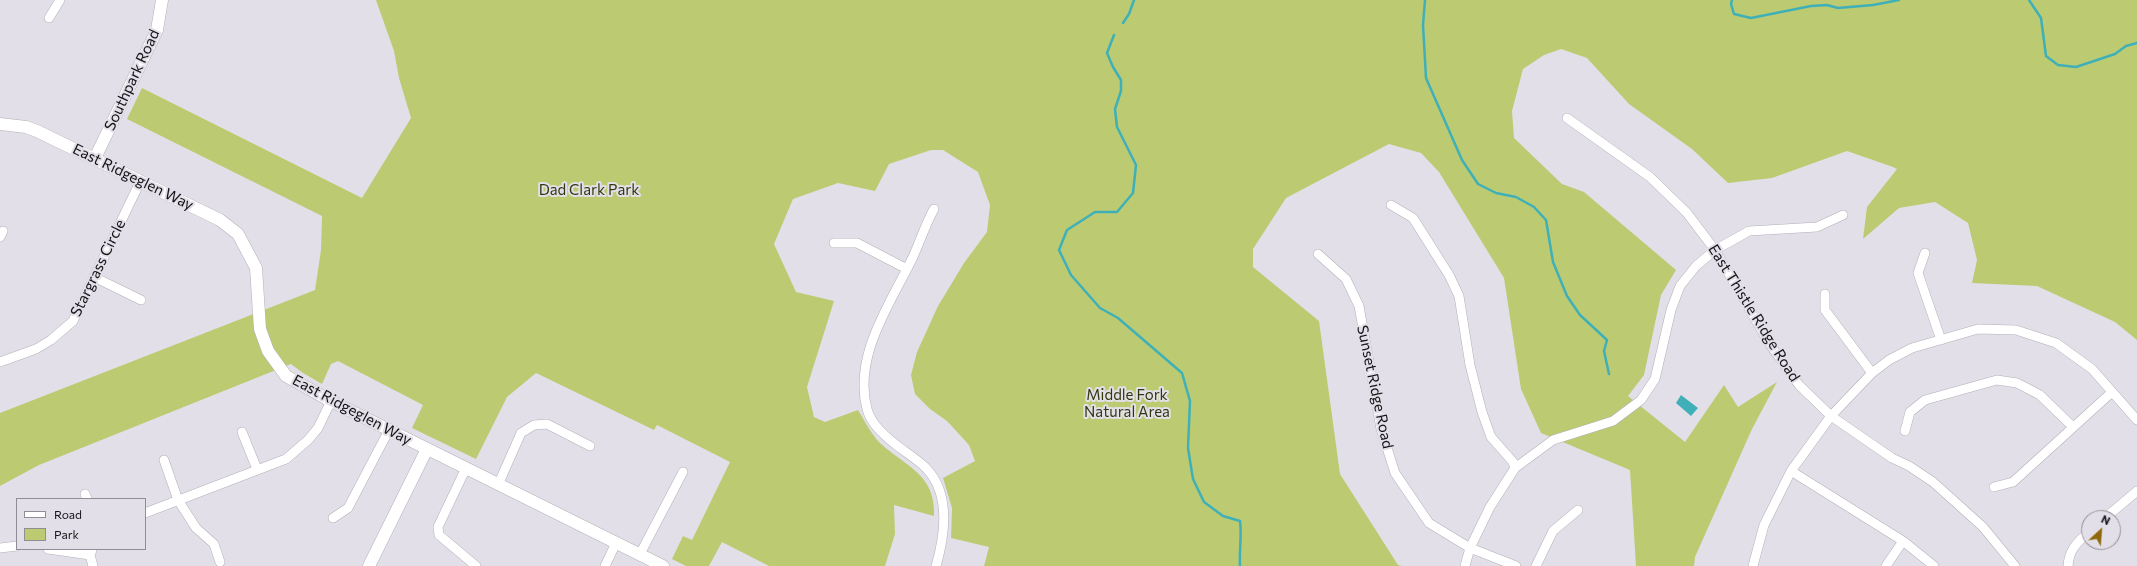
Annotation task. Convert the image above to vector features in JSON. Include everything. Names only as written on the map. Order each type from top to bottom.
[{"type":"street","points":[[49,18],[60,0]]},
{"type":"street","name":"Southpark Road","points":[[95,158],[157,30],[162,0]]},
{"type":"street","name":"East Thistle Ridge Road","points":[[1567,118],[1650,177],[1687,213],[1715,250],[1775,351],[1799,385],[1831,416],[1892,458],[1909,466],[1933,482],[1983,527],[2015,566]]},
{"type":"street","name":"East Ridgeglen Way","points":[[0,124],[26,127],[37,131],[220,220],[238,234],[256,268],[260,329],[268,351],[286,376],[331,402],[663,566]]},
{"type":"street","name":"Stargrass Circle","points":[[0,362],[36,349],[51,340],[73,322],[140,182]]},
{"type":"street","points":[[1391,205],[1413,218],[1449,275],[1459,296],[1470,365],[1482,412],[1491,436],[1513,462],[1515,468]]},
{"type":"street","points":[[934,209],[926,223],[921,240],[874,335],[866,366],[863,389],[868,410],[880,432],[927,469],[939,485],[944,511],[942,546],[936,566]]},
{"type":"street","points":[[1465,566],[1470,548],[1490,507],[1515,468],[1553,440],[1613,421],[1641,400],[1655,379],[1671,310],[1680,286],[1696,266],[1715,250],[1749,231],[1817,227],[1843,215]]},
{"type":"street","points":[[834,243],[857,243],[907,269]]},
{"type":"street","points":[[1925,253],[1918,272],[1941,340]]},
{"type":"street","name":"Sunset Ridge Road","points":[[1318,254],[1346,279],[1359,306],[1381,429],[1395,473],[1429,523],[1470,548],[1516,566]]},
{"type":"street","points":[[94,277],[141,300]]},
{"type":"street","points":[[1825,294],[1825,310],[1872,374]]},
{"type":"street","points":[[1753,566],[1764,525],[1791,471],[1831,416],[1872,374],[1889,360],[1912,348],[1978,330],[2016,330],[2056,343],[2092,369],[2137,420]]},
{"type":"street","points":[[1905,431],[1910,412],[1925,400],[1997,380],[2017,383],[2040,395],[2073,427]]},
{"type":"street","points":[[1994,487],[2013,482],[2112,392]]},
{"type":"street","points":[[146,513],[286,459],[308,440],[318,428],[331,402]]},
{"type":"street","points":[[498,485],[521,433],[534,425],[547,424],[590,446]]},
{"type":"street","points":[[333,518],[348,508],[389,430]]},
{"type":"street","points":[[242,432],[257,469]]},
{"type":"street","points":[[369,566],[427,449]]},
{"type":"street","points":[[164,460],[178,500],[196,528],[214,544],[220,562]]},
{"type":"street","points":[[466,468],[438,527],[439,535],[476,566]]},
{"type":"street","points":[[1791,471],[1903,541],[1934,566]]},
{"type":"street","points":[[640,554],[683,472]]},
{"type":"street","points":[[2114,510],[2137,491]]},
{"type":"street","points":[[1536,566],[1553,531],[1578,510]]},
{"type":"street","points":[[2068,566],[2068,558],[2075,544],[2081,539]]},
{"type":"street","points":[[1886,566],[1903,541]]},
{"type":"street","points":[[605,566],[616,543]]},
{"type":"street","points":[[0,548],[16,546]]},
{"type":"street","points":[[62,550],[91,552],[93,566]]},
{"type":"green space","name":"Dad Clark Park","points":[[376,0],[2137,0],[2137,340],[2115,322],[2037,286],[1972,283],[1977,260],[1968,223],[1935,202],[1899,208],[1863,239],[1867,207],[1897,169],[1847,151],[1772,178],[1728,183],[1692,149],[1629,104],[1587,58],[1561,49],[1544,55],[1523,69],[1512,111],[1514,138],[1562,184],[1584,192],[1676,270],[1661,295],[1644,375],[1628,396],[1685,442],[1724,385],[1738,407],[1777,382],[1752,429],[1695,557],[1694,566],[1636,566],[1630,470],[1541,433],[1521,389],[1504,278],[1439,172],[1421,153],[1389,144],[1286,198],[1253,249],[1253,267],[1319,321],[1340,474],[1398,565],[1402,566],[984,566],[989,547],[951,538],[952,508],[943,478],[975,461],[969,445],[947,421],[930,409],[915,394],[911,375],[917,352],[938,306],[964,263],[987,232],[990,205],[978,172],[943,150],[931,150],[889,164],[875,191],[838,183],[793,199],[774,244],[796,292],[834,301],[807,387],[814,417],[825,422],[858,410],[871,432],[880,443],[917,472],[930,490],[934,516],[894,505],[895,534],[885,566],[769,566],[722,542],[709,566],[686,566],[672,559],[683,536],[692,540],[730,462],[657,425],[654,430],[536,373],[507,397],[476,459],[412,428],[423,405],[338,361],[331,364],[322,384],[291,364],[39,465],[0,486],[0,413],[315,290],[321,250],[322,216],[127,119],[142,88],[362,198],[411,118],[399,78],[394,51]]},
{"type":"water","points":[[1681,395],[1698,408],[1691,416],[1676,403]]},
{"type":"waterway","points":[[1123,23],[1129,14],[1134,0]]},
{"type":"waterway","points":[[1425,0],[1423,25],[1426,78],[1462,160],[1478,184],[1496,193],[1516,197],[1534,207],[1546,220],[1553,262],[1567,296],[1580,315],[1607,340],[1604,351],[1609,374]]},
{"type":"waterway","points":[[1732,0],[1731,4],[1734,14],[1751,18],[1811,6],[1827,5],[1838,8],[1873,5],[1899,0]]},
{"type":"waterway","points":[[2029,0],[2041,18],[2046,56],[2058,65],[2076,67],[2115,54],[2126,46],[2137,43]]},
{"type":"waterway","points":[[1114,35],[1107,53],[1121,80],[1121,91],[1115,109],[1117,127],[1136,165],[1133,193],[1117,212],[1095,212],[1067,230],[1059,250],[1071,275],[1100,308],[1118,318],[1182,373],[1190,401],[1188,448],[1193,479],[1204,502],[1223,516],[1240,521],[1240,566]]},
{"type":"park label","name":"Middle Fork Natural Area","points":[[1127,404]]}]
